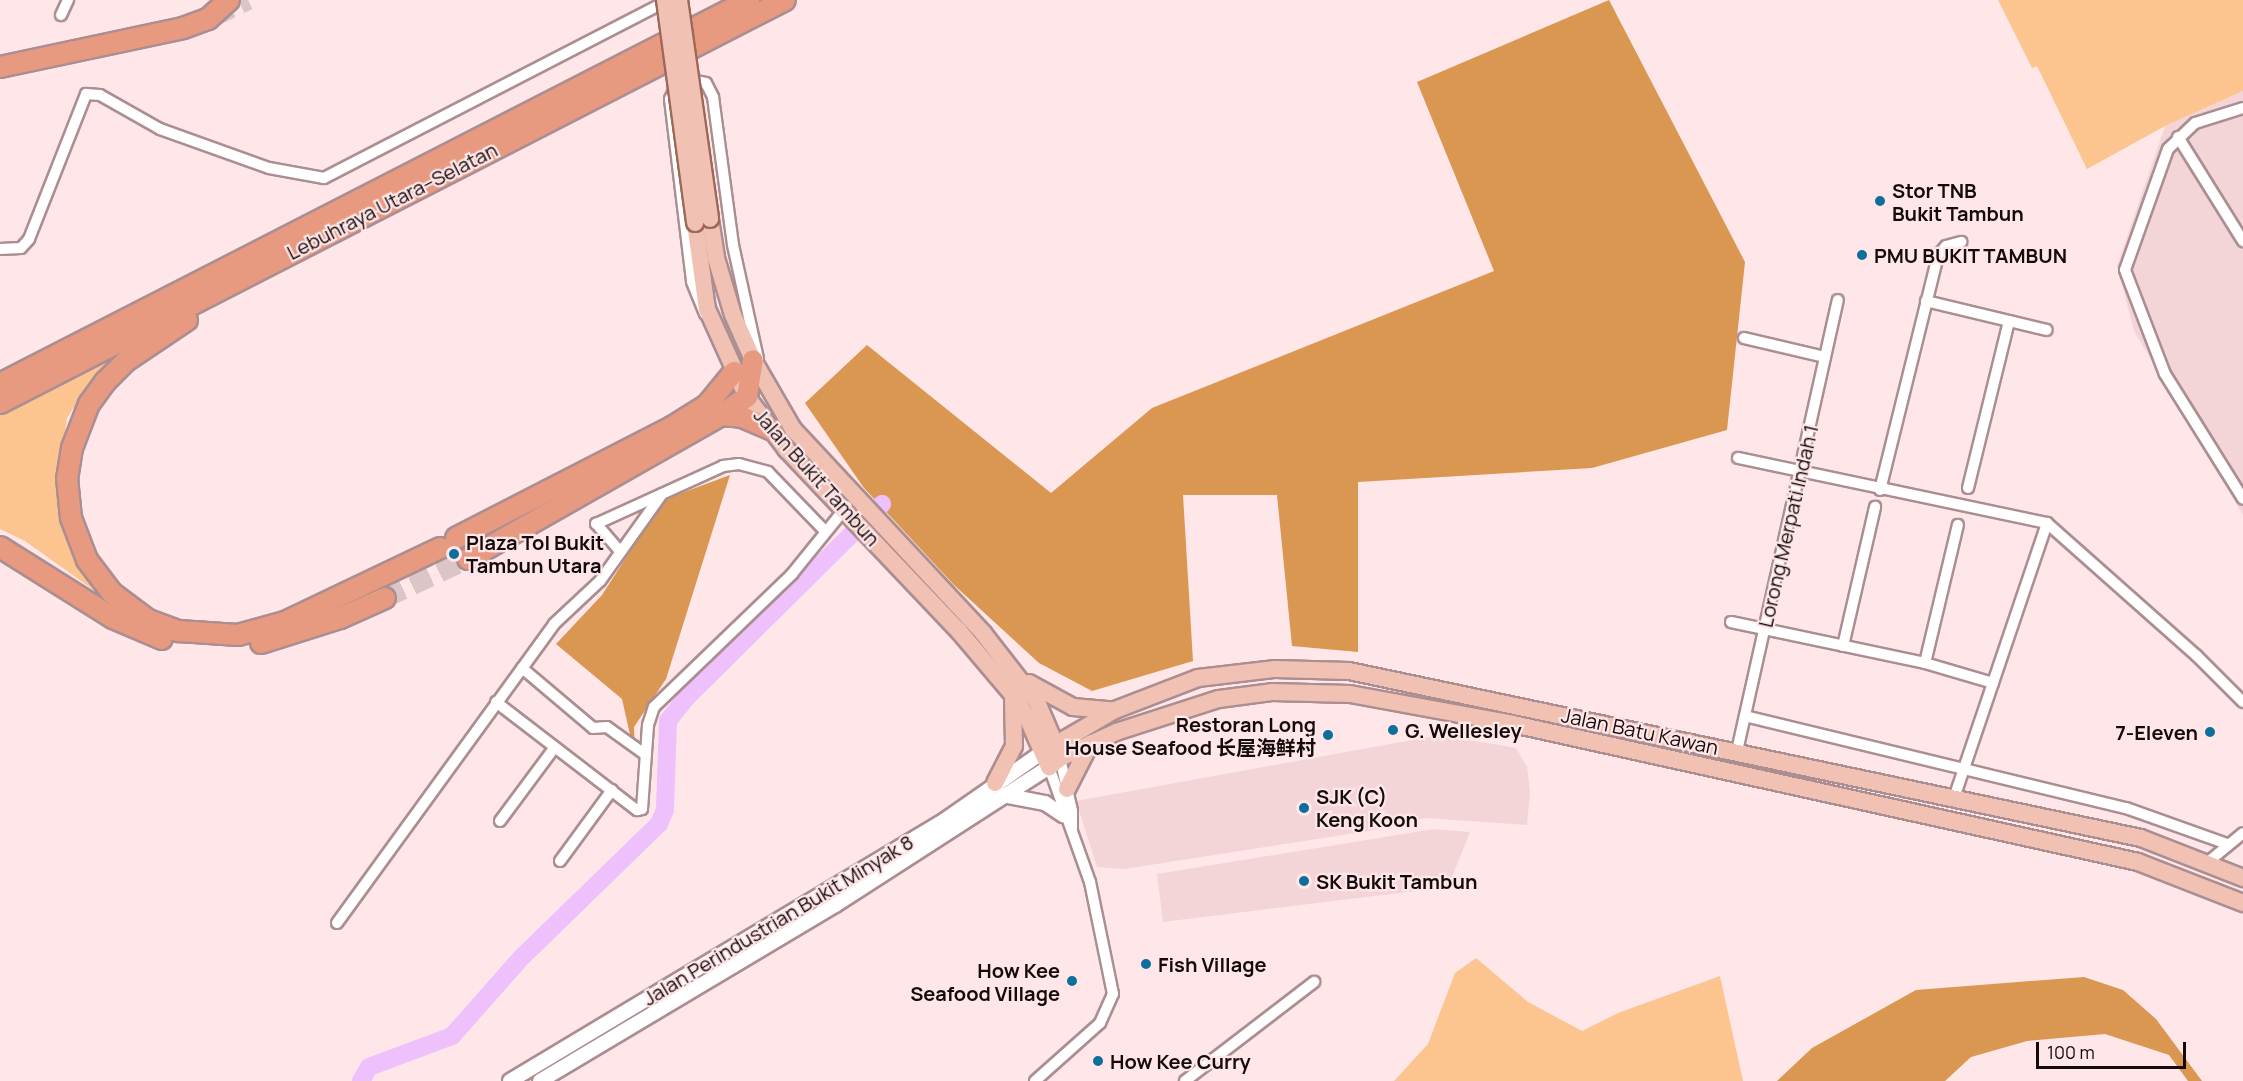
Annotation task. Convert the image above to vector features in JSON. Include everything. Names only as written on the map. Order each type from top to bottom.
[{"type":"highway","points":[[0,67],[57,53],[157,34],[208,19],[229,0]]},
{"type":"highway","name":"Lebuhraya Utara–Selatan","points":[[0,384],[749,0]]},
{"type":"highway","name":"Lebuhraya Utara–Selatan","points":[[0,403],[784,0]]},
{"type":"highway","points":[[0,59],[57,53]]},
{"type":"highway","points":[[277,261],[126,361],[92,399],[77,431],[67,478],[70,518],[87,560],[112,593],[148,620],[186,633],[221,636],[285,622],[448,543],[672,427],[707,405],[734,372]]},
{"type":"highway","points":[[0,370],[46,349],[110,329]]},
{"type":"highway","points":[[468,560],[721,415],[747,397],[758,368]]},
{"type":"highway","points":[[721,415],[742,417],[772,430]]},
{"type":"highway","points":[[0,547],[113,618],[150,635],[193,647],[264,642],[340,618],[385,598]]},
{"type":"main road","name":"Jalan Bukit Tambun","points":[[679,0],[703,221],[704,298],[734,372],[747,397],[772,430],[853,508],[883,525],[1020,678],[1037,702],[1052,755]]},
{"type":"main road","name":"Jalan Bukit Tambun","points":[[658,2],[703,221],[724,293],[758,368],[793,429],[853,508],[870,539],[958,630],[1013,695],[1052,755]]},
{"type":"main road","name":"Jalan Batu Kawan","points":[[1052,755],[1115,710],[1198,678],[1310,668],[1416,683],[2141,838],[2208,862],[2243,878]]},
{"type":"main road","points":[[1020,678],[1053,700],[1073,707],[1115,710]]},
{"type":"main road","name":"Jalan Batu Kawan","points":[[1052,755],[1140,723],[1228,697],[1272,692],[1350,694],[1513,724],[2138,862],[2242,902]]},
{"type":"main road","points":[[999,789],[1014,746],[1013,695]]},
{"type":"main road","points":[[1067,789],[1090,743]]},
{"type":"main road","points":[[2138,862],[2186,870],[2208,862],[2208,873],[2213,879],[2242,902]]},
{"type":"street","points":[[61,15],[68,0]]},
{"type":"street","points":[[0,249],[21,248],[29,239],[86,94],[100,95],[160,129],[261,165],[324,178],[658,2],[670,0]]},
{"type":"street","points":[[719,338],[694,291],[670,99],[678,82],[691,80],[706,83],[713,97],[733,244],[758,368]]},
{"type":"street","points":[[2243,108],[2195,123],[2168,149],[2125,270],[2165,374],[2243,499]]},
{"type":"street","points":[[2178,137],[2243,241]]},
{"type":"street","points":[[1880,490],[1938,255],[1946,246],[1961,242]]},
{"type":"street","name":"Lorong Merpati Indah 1","points":[[1737,751],[1838,300]]},
{"type":"street","points":[[1926,301],[2047,330]]},
{"type":"street","points":[[1968,488],[2009,321]]},
{"type":"street","points":[[1744,338],[1825,357]]},
{"type":"street","points":[[1738,458],[1880,490],[2047,523],[2197,656],[2243,702]]},
{"type":"street","points":[[619,550],[596,524],[723,466],[757,466],[768,472],[825,531]]},
{"type":"street","points":[[337,923],[554,624],[600,581],[619,550],[662,494]]},
{"type":"street","points":[[1843,646],[1875,507]]},
{"type":"street","points":[[496,702],[612,790],[642,809],[646,755],[654,707],[798,568],[825,531],[853,508]]},
{"type":"street","points":[[1954,798],[2047,523]]},
{"type":"street","points":[[1925,663],[1958,525]]},
{"type":"street","points":[[1731,622],[1925,663],[1993,683]]},
{"type":"street","points":[[522,668],[593,728],[607,727],[646,755]]},
{"type":"street","points":[[1745,716],[2151,815],[2227,844]]},
{"type":"street","points":[[500,821],[555,747]]},
{"type":"street","name":"Jalan Bukit Tambun","points":[[1052,755],[1067,789],[1072,832]]},
{"type":"street","name":"Jalan Bukit Tambun","points":[[1035,1081],[1100,1023],[1113,994],[1104,934],[1072,832],[1063,815],[1052,755]]},
{"type":"street","name":"Jalan Perindustrian Bukit Minyak 8","points":[[540,1081],[835,904],[999,789],[1052,755]]},
{"type":"street","points":[[999,789],[1045,803],[1063,815]]},
{"type":"street","name":"Jalan Perindustrian Bukit Minyak 8","points":[[510,1081],[999,789]]},
{"type":"street","points":[[560,861],[612,790]]},
{"type":"street","points":[[2208,862],[2243,833]]},
{"type":"street","points":[[1185,1081],[1314,982]]},
{"type":"shaded area","points":[[1609,0],[1745,262],[1727,430],[1592,468],[1358,482],[1358,652],[1292,646],[1277,495],[1183,495],[1193,661],[1092,691],[1039,663],[954,585],[864,488],[805,403],[867,345],[1051,493],[1152,408],[1494,271],[1417,82]]},
{"type":"shaded area","points":[[1998,0],[2243,0],[2243,91],[2165,126],[2087,169],[2037,66],[2032,68]]},
{"type":"shaded area","points":[[2243,91],[2243,515],[2134,331],[2117,266],[2165,126]]},
{"type":"shaded area","points":[[123,349],[93,378],[67,418],[57,492],[64,531],[80,569],[116,606],[25,541],[0,529],[0,412]]},
{"type":"shaded area","points":[[730,475],[666,679],[634,727],[635,757],[622,699],[556,644],[602,595],[663,500]]},
{"type":"shaded area","name":"SJK (C) Keng Koon","points":[[1440,735],[1516,748],[1527,767],[1530,792],[1527,825],[1425,818],[1369,831],[1124,869],[1097,867],[1076,801]]},
{"type":"shaded area","name":"SK Bukit Tambun","points":[[1434,829],[1470,832],[1448,887],[1163,922],[1157,874]]},
{"type":"shaded area","points":[[1476,958],[1528,1002],[1582,1031],[1618,1013],[1720,976],[1743,1081],[1394,1081],[1428,1044],[1455,973]]},
{"type":"shaded area","points":[[2084,977],[2123,990],[2156,1019],[2202,1081],[2188,1081],[2169,1055],[2105,1034],[2027,1041],[1971,1057],[1945,1081],[1777,1081],[1812,1048],[1916,990]]},
{"type":"waterway","points":[[361,1081],[369,1067],[452,1036],[522,957],[659,824],[665,810],[668,721],[686,698],[882,504]]},
{"type":"tunnel","points":[[213,17],[248,0]]},
{"type":"tunnel","points":[[385,598],[468,559]]},
{"type":"place","name":"Stor TNB Bukit Tambun","points":[[1880,201]]},
{"type":"place","name":"PMU BUKIT TAMBUN","points":[[1862,255]]},
{"type":"place","name":"Plaza Tol Bukit Tambun Utara","points":[[454,554]]},
{"type":"place","name":"G. Wellesley","points":[[1393,730]]},
{"type":"place","name":"7-Eleven","points":[[2210,732]]},
{"type":"place","name":"Restoran Long House Seafood 长屋海鲜村","points":[[1328,735]]},
{"type":"place","name":"SJK (C) Keng Koon","points":[[1304,808]]},
{"type":"place","name":"SK Bukit Tambun","points":[[1304,881]]},
{"type":"place","name":"Fish Village","points":[[1146,964]]},
{"type":"place","name":"How Kee Seafood Village","points":[[1072,981]]},
{"type":"place","name":"How Kee Curry","points":[[1098,1061]]}]
